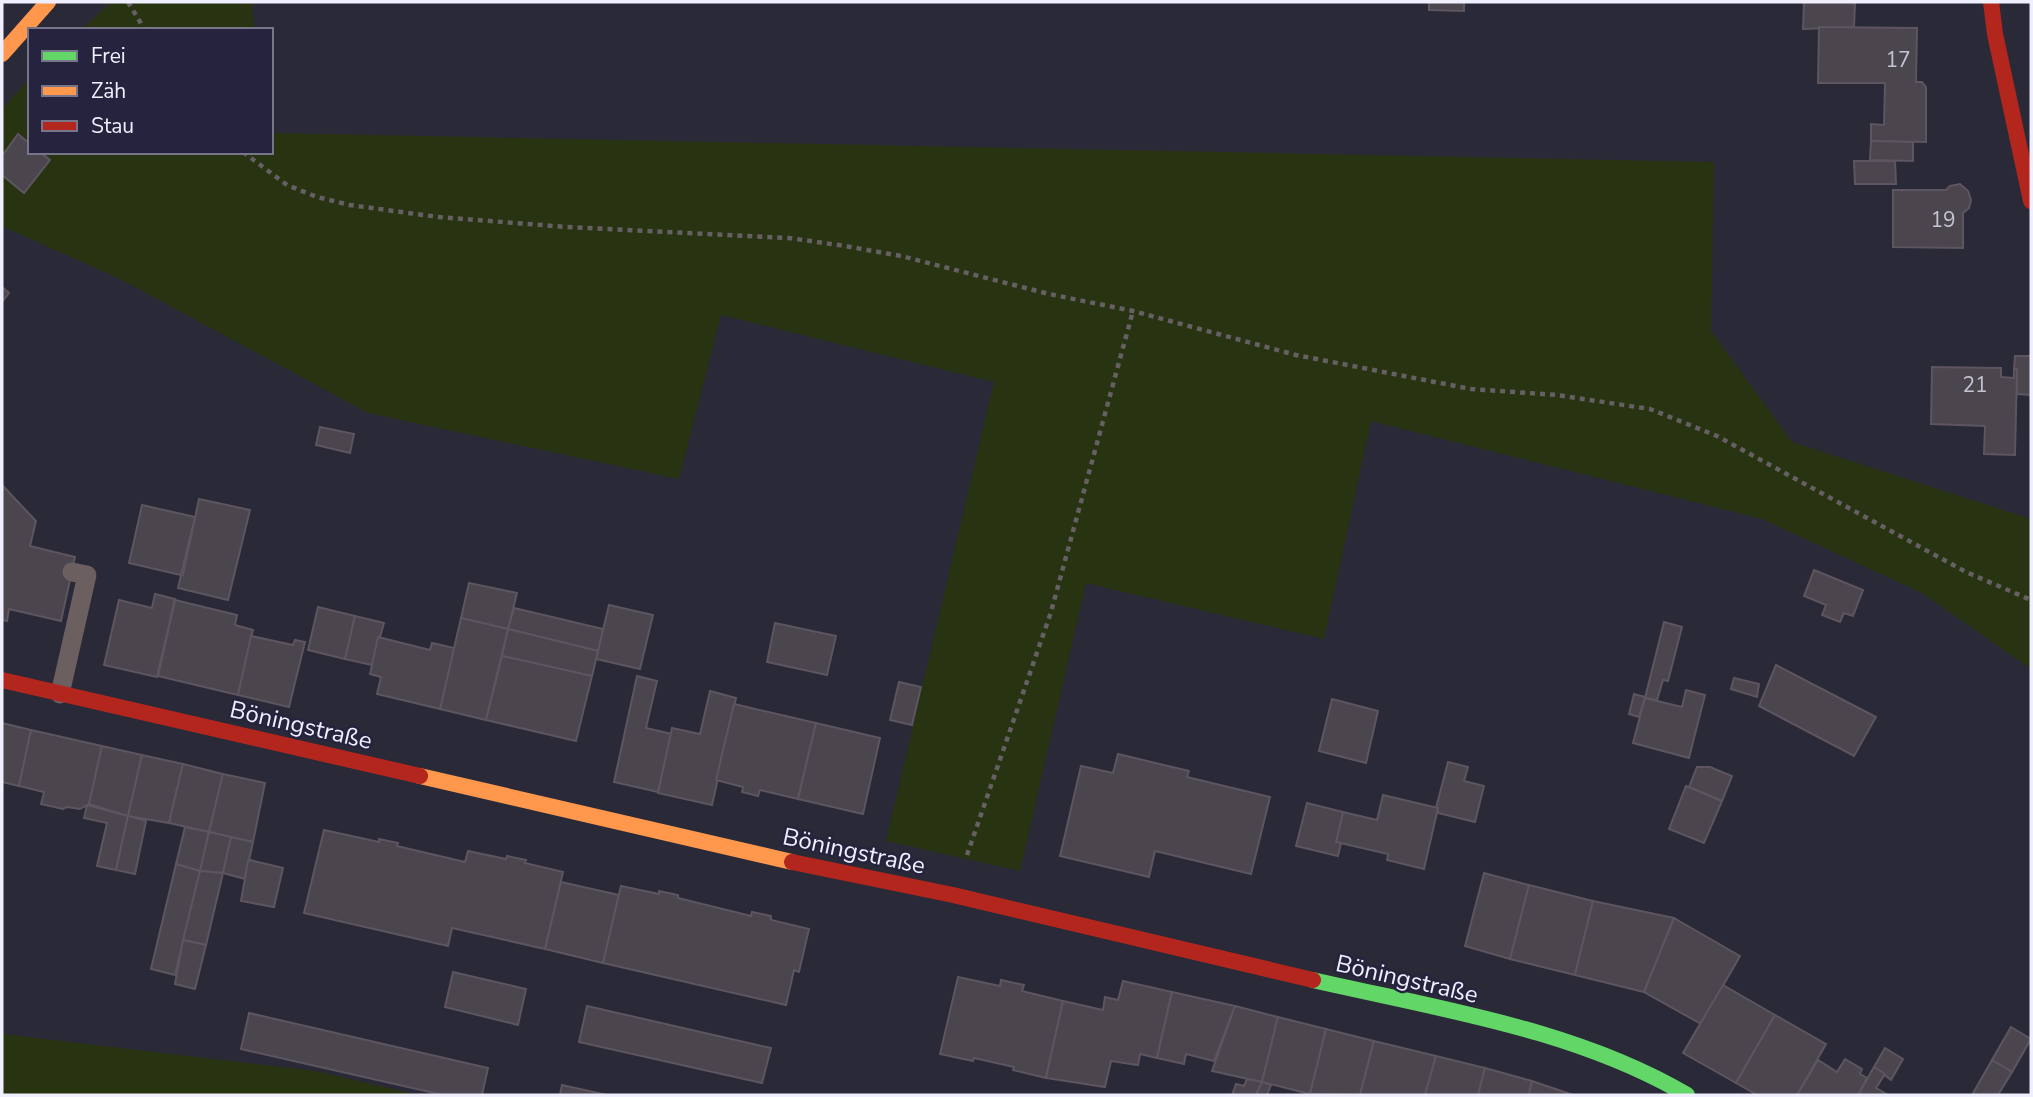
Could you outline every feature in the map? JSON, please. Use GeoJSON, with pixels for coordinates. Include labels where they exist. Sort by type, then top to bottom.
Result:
{"type":"FeatureCollection","features":[{"type":"Feature","properties":{"kind":"street"},"geometry":{"type":"LineString","coordinates":[[2,54],[48,2]]}},
{"type":"Feature","properties":{"kind":"street"},"geometry":{"type":"LineString","coordinates":[[1991,2],[1995,34],[2031,201]]}},
{"type":"Feature","properties":{"kind":"street","name":"Böningstraße"},"geometry":{"type":"LineString","coordinates":[[2,680],[840,873],[953,895],[1526,1030],[1604,1054],[1658,1078],[1687,1095]]}},
{"type":"Feature","properties":{"kind":"lane"},"geometry":{"type":"LineString","coordinates":[[60,694],[87,575],[72,572]]}},
{"type":"Feature","properties":{"kind":"path"},"geometry":{"type":"LineString","coordinates":[[128,2],[144,28]]}},
{"type":"Feature","properties":{"kind":"path"},"geometry":{"type":"LineString","coordinates":[[246,154],[287,185],[317,197],[350,205],[451,218],[567,227],[789,238],[845,246],[901,256],[1049,294],[1133,311],[1296,355],[1471,389],[1557,395],[1650,409],[1717,436],[1966,572],[2031,600]]}},
{"type":"Feature","properties":{"kind":"path"},"geometry":{"type":"LineString","coordinates":[[953,895],[1051,612],[1133,311]]}},
{"type":"Feature","properties":{"kind":"green space"},"geometry":{"type":"Polygon","coordinates":[[[112,2],[251,2],[255,28],[82,28],[112,2]]]}},
{"type":"Feature","properties":{"kind":"green space"},"geometry":{"type":"Polygon","coordinates":[[[28,80],[28,154],[273,154],[273,133],[1714,162],[1711,331],[1792,442],[2031,519],[2031,669],[1922,593],[1762,519],[1371,421],[1324,639],[1086,583],[1020,871],[886,841],[994,382],[721,315],[679,479],[368,413],[124,281],[2,226],[2,109],[28,80]]]}},
{"type":"Feature","properties":{"kind":"green space"},"geometry":{"type":"Polygon","coordinates":[[[2,1034],[315,1071],[420,1095],[2,1095],[2,1034]]]}},
{"type":"Feature","properties":{"kind":"building"},"geometry":{"type":"Polygon","coordinates":[[[1429,2],[1464,2],[1464,11],[1429,10],[1429,2]]]}},
{"type":"Feature","properties":{"kind":"building"},"geometry":{"type":"Polygon","coordinates":[[[1804,2],[1855,2],[1854,27],[1803,29],[1804,2]]]}},
{"type":"Feature","properties":{"kind":"building"},"geometry":{"type":"Polygon","coordinates":[[[1819,27],[1917,28],[1916,82],[1922,82],[1926,87],[1926,142],[1871,141],[1871,124],[1884,125],[1885,83],[1818,83],[1819,27]]]}},
{"type":"Feature","properties":{"kind":"building"},"geometry":{"type":"Polygon","coordinates":[[[18,134],[28,142],[28,154],[42,154],[50,160],[24,193],[2,175],[2,156],[18,134]]]}},
{"type":"Feature","properties":{"kind":"building"},"geometry":{"type":"Polygon","coordinates":[[[1871,141],[1913,142],[1913,161],[1870,160],[1871,141]]]}},
{"type":"Feature","properties":{"kind":"building"},"geometry":{"type":"Polygon","coordinates":[[[1854,161],[1895,161],[1896,184],[1855,184],[1854,161]]]}},
{"type":"Feature","properties":{"kind":"building"},"geometry":{"type":"Polygon","coordinates":[[[1960,184],[1968,191],[1971,200],[1969,208],[1963,213],[1963,248],[1893,247],[1893,190],[1946,190],[1950,186],[1960,184]]]}},
{"type":"Feature","properties":{"kind":"building"},"geometry":{"type":"Polygon","coordinates":[[[2,287],[9,293],[2,302],[2,287]]]}},
{"type":"Feature","properties":{"kind":"building"},"geometry":{"type":"Polygon","coordinates":[[[2015,356],[2031,356],[2031,395],[2017,394],[2015,356]]]}},
{"type":"Feature","properties":{"kind":"building"},"geometry":{"type":"Polygon","coordinates":[[[1932,367],[2001,368],[2001,377],[2014,378],[2014,369],[2017,369],[2015,455],[1984,454],[1985,426],[1931,424],[1932,367]]]}},
{"type":"Feature","properties":{"kind":"building"},"geometry":{"type":"Polygon","coordinates":[[[320,427],[354,434],[350,453],[316,445],[320,427]]]}},
{"type":"Feature","properties":{"kind":"building"},"geometry":{"type":"Polygon","coordinates":[[[2,485],[36,521],[30,546],[75,557],[61,621],[9,609],[7,621],[2,620],[2,485]]]}},
{"type":"Feature","properties":{"kind":"building"},"geometry":{"type":"Polygon","coordinates":[[[199,499],[250,510],[228,600],[178,588],[199,499]]]}},
{"type":"Feature","properties":{"kind":"building"},"geometry":{"type":"Polygon","coordinates":[[[142,505],[195,517],[181,575],[129,563],[142,505]]]}},
{"type":"Feature","properties":{"kind":"building"},"geometry":{"type":"Polygon","coordinates":[[[1814,570],[1863,590],[1853,616],[1844,613],[1840,622],[1822,615],[1826,605],[1804,596],[1814,570]]]}},
{"type":"Feature","properties":{"kind":"building"},"geometry":{"type":"Polygon","coordinates":[[[469,583],[517,593],[508,629],[461,618],[469,583]]]}},
{"type":"Feature","properties":{"kind":"building"},"geometry":{"type":"Polygon","coordinates":[[[155,594],[175,599],[157,677],[104,665],[119,600],[152,608],[155,594]]]}},
{"type":"Feature","properties":{"kind":"building"},"geometry":{"type":"Polygon","coordinates":[[[175,600],[237,615],[235,625],[253,630],[238,695],[158,676],[175,600]]]}},
{"type":"Feature","properties":{"kind":"building"},"geometry":{"type":"Polygon","coordinates":[[[609,605],[653,615],[640,669],[596,659],[609,605]]]}},
{"type":"Feature","properties":{"kind":"building"},"geometry":{"type":"Polygon","coordinates":[[[318,607],[355,616],[345,659],[308,650],[318,607]]]}},
{"type":"Feature","properties":{"kind":"building"},"geometry":{"type":"Polygon","coordinates":[[[514,608],[603,629],[598,651],[508,629],[514,608]]]}},
{"type":"Feature","properties":{"kind":"building"},"geometry":{"type":"Polygon","coordinates":[[[355,616],[384,623],[372,665],[345,659],[355,616]]]}},
{"type":"Feature","properties":{"kind":"building"},"geometry":{"type":"Polygon","coordinates":[[[461,618],[508,629],[486,720],[440,709],[461,618]]]}},
{"type":"Feature","properties":{"kind":"building"},"geometry":{"type":"Polygon","coordinates":[[[1664,622],[1682,627],[1668,681],[1663,680],[1657,700],[1645,698],[1664,622]]]}},
{"type":"Feature","properties":{"kind":"building"},"geometry":{"type":"Polygon","coordinates":[[[775,623],[836,636],[827,675],[767,662],[775,623]]]}},
{"type":"Feature","properties":{"kind":"building"},"geometry":{"type":"Polygon","coordinates":[[[508,629],[598,651],[592,676],[502,656],[508,629]]]}},
{"type":"Feature","properties":{"kind":"building"},"geometry":{"type":"Polygon","coordinates":[[[251,636],[293,645],[295,640],[305,642],[289,707],[238,695],[251,636]]]}},
{"type":"Feature","properties":{"kind":"building"},"geometry":{"type":"Polygon","coordinates":[[[378,637],[430,650],[432,643],[454,648],[440,709],[377,694],[381,677],[370,674],[378,637]]]}},
{"type":"Feature","properties":{"kind":"building"},"geometry":{"type":"Polygon","coordinates":[[[502,656],[592,676],[576,741],[486,720],[502,656]]]}},
{"type":"Feature","properties":{"kind":"building"},"geometry":{"type":"Polygon","coordinates":[[[1776,665],[1876,717],[1854,756],[1759,706],[1776,665]]]}},
{"type":"Feature","properties":{"kind":"building"},"geometry":{"type":"Polygon","coordinates":[[[637,676],[657,681],[646,728],[672,734],[658,792],[614,782],[637,676]]]}},
{"type":"Feature","properties":{"kind":"building"},"geometry":{"type":"Polygon","coordinates":[[[1734,678],[1759,684],[1757,697],[1731,689],[1734,678]]]}},
{"type":"Feature","properties":{"kind":"building"},"geometry":{"type":"Polygon","coordinates":[[[899,682],[921,687],[912,725],[890,720],[899,682]]]}},
{"type":"Feature","properties":{"kind":"building"},"geometry":{"type":"Polygon","coordinates":[[[1686,690],[1705,695],[1689,758],[1633,743],[1645,698],[1682,707],[1686,690]]]}},
{"type":"Feature","properties":{"kind":"building"},"geometry":{"type":"Polygon","coordinates":[[[710,691],[736,698],[712,805],[658,793],[672,728],[700,734],[710,691]]]}},
{"type":"Feature","properties":{"kind":"building"},"geometry":{"type":"Polygon","coordinates":[[[1634,694],[1645,697],[1639,717],[1629,714],[1634,694]]]}},
{"type":"Feature","properties":{"kind":"building"},"geometry":{"type":"Polygon","coordinates":[[[1332,699],[1378,711],[1366,763],[1319,751],[1332,699]]]}},
{"type":"Feature","properties":{"kind":"building"},"geometry":{"type":"Polygon","coordinates":[[[734,704],[816,723],[798,799],[760,790],[758,796],[742,792],[743,787],[716,780],[734,704]]]}},
{"type":"Feature","properties":{"kind":"building"},"geometry":{"type":"Polygon","coordinates":[[[2,723],[31,730],[19,786],[2,782],[2,723]]]}},
{"type":"Feature","properties":{"kind":"building"},"geometry":{"type":"Polygon","coordinates":[[[816,723],[880,738],[863,814],[798,799],[816,723]]]}},
{"type":"Feature","properties":{"kind":"building"},"geometry":{"type":"Polygon","coordinates":[[[31,730],[102,746],[89,804],[80,809],[63,809],[41,804],[44,792],[19,786],[31,730]]]}},
{"type":"Feature","properties":{"kind":"building"},"geometry":{"type":"Polygon","coordinates":[[[102,746],[142,755],[128,816],[89,804],[102,746]]]}},
{"type":"Feature","properties":{"kind":"building"},"geometry":{"type":"Polygon","coordinates":[[[1118,754],[1189,771],[1187,777],[1270,797],[1251,874],[1155,851],[1149,877],[1060,856],[1081,766],[1113,773],[1118,754]]]}},
{"type":"Feature","properties":{"kind":"building"},"geometry":{"type":"Polygon","coordinates":[[[142,755],[183,764],[169,823],[128,816],[142,755]]]}},
{"type":"Feature","properties":{"kind":"building"},"geometry":{"type":"Polygon","coordinates":[[[1448,762],[1468,767],[1464,781],[1484,786],[1475,822],[1438,813],[1436,808],[1448,762]]]}},
{"type":"Feature","properties":{"kind":"building"},"geometry":{"type":"Polygon","coordinates":[[[183,764],[223,774],[209,832],[169,823],[183,764]]]}},
{"type":"Feature","properties":{"kind":"building"},"geometry":{"type":"Polygon","coordinates":[[[1697,767],[1710,767],[1732,776],[1722,801],[1689,787],[1697,767]]]}},
{"type":"Feature","properties":{"kind":"building"},"geometry":{"type":"Polygon","coordinates":[[[223,774],[265,783],[253,842],[209,832],[223,774]]]}},
{"type":"Feature","properties":{"kind":"building"},"geometry":{"type":"Polygon","coordinates":[[[1686,786],[1722,801],[1704,843],[1669,829],[1686,786]]]}},
{"type":"Feature","properties":{"kind":"building"},"geometry":{"type":"Polygon","coordinates":[[[1383,795],[1438,808],[1424,869],[1387,860],[1388,854],[1336,842],[1343,812],[1377,820],[1383,795]]]}},
{"type":"Feature","properties":{"kind":"building"},"geometry":{"type":"Polygon","coordinates":[[[1307,803],[1343,812],[1336,842],[1341,843],[1338,856],[1296,846],[1307,803]]]}},
{"type":"Feature","properties":{"kind":"building"},"geometry":{"type":"Polygon","coordinates":[[[87,805],[128,816],[116,870],[97,866],[107,823],[84,818],[87,805]]]}},
{"type":"Feature","properties":{"kind":"building"},"geometry":{"type":"Polygon","coordinates":[[[128,816],[146,821],[135,874],[116,870],[128,816]]]}},
{"type":"Feature","properties":{"kind":"building"},"geometry":{"type":"Polygon","coordinates":[[[185,827],[209,832],[200,871],[176,864],[185,827]]]}},
{"type":"Feature","properties":{"kind":"building"},"geometry":{"type":"Polygon","coordinates":[[[324,830],[379,842],[379,839],[398,843],[397,846],[465,862],[468,851],[526,860],[525,863],[563,872],[545,949],[452,928],[448,946],[304,913],[324,830]]]}},
{"type":"Feature","properties":{"kind":"building"},"geometry":{"type":"Polygon","coordinates":[[[209,832],[231,837],[223,873],[200,871],[209,832]]]}},
{"type":"Feature","properties":{"kind":"building"},"geometry":{"type":"Polygon","coordinates":[[[231,837],[253,842],[245,879],[223,873],[231,837]]]}},
{"type":"Feature","properties":{"kind":"building"},"geometry":{"type":"Polygon","coordinates":[[[250,860],[283,868],[274,907],[241,901],[250,860]]]}},
{"type":"Feature","properties":{"kind":"building"},"geometry":{"type":"Polygon","coordinates":[[[176,864],[200,871],[175,975],[151,969],[176,864]]]}},
{"type":"Feature","properties":{"kind":"building"},"geometry":{"type":"Polygon","coordinates":[[[200,871],[223,873],[206,945],[183,940],[200,871]]]}},
{"type":"Feature","properties":{"kind":"building"},"geometry":{"type":"Polygon","coordinates":[[[1484,873],[1529,885],[1510,959],[1465,946],[1484,873]]]}},
{"type":"Feature","properties":{"kind":"building"},"geometry":{"type":"Polygon","coordinates":[[[561,882],[619,895],[603,963],[545,949],[561,882]]]}},
{"type":"Feature","properties":{"kind":"building"},"geometry":{"type":"Polygon","coordinates":[[[1529,885],[1593,901],[1575,975],[1510,959],[1529,885]]]}},
{"type":"Feature","properties":{"kind":"building"},"geometry":{"type":"Polygon","coordinates":[[[621,886],[678,895],[678,898],[751,916],[752,912],[771,916],[771,920],[809,929],[799,972],[794,970],[786,1005],[603,963],[621,886]]]}},
{"type":"Feature","properties":{"kind":"building"},"geometry":{"type":"Polygon","coordinates":[[[1593,901],[1674,918],[1644,992],[1575,975],[1593,901]]]}},
{"type":"Feature","properties":{"kind":"building"},"geometry":{"type":"Polygon","coordinates":[[[1674,918],[1740,956],[1701,1024],[1644,992],[1674,918]]]}},
{"type":"Feature","properties":{"kind":"building"},"geometry":{"type":"Polygon","coordinates":[[[183,940],[206,945],[195,989],[175,984],[183,940]]]}},
{"type":"Feature","properties":{"kind":"building"},"geometry":{"type":"Polygon","coordinates":[[[453,972],[526,989],[518,1025],[445,1007],[453,972]]]}},
{"type":"Feature","properties":{"kind":"building"},"geometry":{"type":"Polygon","coordinates":[[[958,977],[1000,986],[1001,980],[1024,985],[1022,991],[1063,1001],[1046,1078],[1013,1070],[1014,1067],[940,1054],[958,977]]]}},
{"type":"Feature","properties":{"kind":"building"},"geometry":{"type":"Polygon","coordinates":[[[1123,981],[1172,992],[1157,1058],[1140,1054],[1138,1065],[1111,1061],[1105,1087],[1046,1078],[1063,1001],[1103,1010],[1105,997],[1118,1000],[1123,981]]]}},
{"type":"Feature","properties":{"kind":"building"},"geometry":{"type":"Polygon","coordinates":[[[1723,985],[1775,1015],[1736,1083],[1683,1053],[1723,985]]]}},
{"type":"Feature","properties":{"kind":"building"},"geometry":{"type":"Polygon","coordinates":[[[1172,992],[1235,1006],[1214,1061],[1186,1054],[1184,1064],[1157,1058],[1172,992]]]}},
{"type":"Feature","properties":{"kind":"building"},"geometry":{"type":"Polygon","coordinates":[[[587,1006],[771,1048],[762,1083],[579,1042],[587,1006]]]}},
{"type":"Feature","properties":{"kind":"building"},"geometry":{"type":"Polygon","coordinates":[[[1235,1006],[1278,1017],[1262,1082],[1212,1071],[1235,1006]]]}},
{"type":"Feature","properties":{"kind":"building"},"geometry":{"type":"Polygon","coordinates":[[[249,1013],[488,1068],[482,1095],[443,1095],[241,1049],[249,1013]]]}},
{"type":"Feature","properties":{"kind":"building"},"geometry":{"type":"Polygon","coordinates":[[[1775,1015],[1826,1044],[1797,1095],[1757,1095],[1736,1083],[1775,1015]]]}},
{"type":"Feature","properties":{"kind":"building"},"geometry":{"type":"Polygon","coordinates":[[[1278,1017],[1326,1029],[1310,1094],[1262,1082],[1278,1017]]]}},
{"type":"Feature","properties":{"kind":"building"},"geometry":{"type":"Polygon","coordinates":[[[2011,1027],[2031,1039],[2012,1072],[1992,1060],[2011,1027]]]}},
{"type":"Feature","properties":{"kind":"building"},"geometry":{"type":"Polygon","coordinates":[[[1326,1029],[1374,1041],[1360,1095],[1310,1094],[1326,1029]]]}},
{"type":"Feature","properties":{"kind":"building"},"geometry":{"type":"Polygon","coordinates":[[[1374,1041],[1436,1056],[1425,1095],[1360,1095],[1374,1041]]]}},
{"type":"Feature","properties":{"kind":"building"},"geometry":{"type":"Polygon","coordinates":[[[1885,1048],[1903,1059],[1891,1080],[1874,1067],[1885,1048]]]}},
{"type":"Feature","properties":{"kind":"building"},"geometry":{"type":"Polygon","coordinates":[[[1436,1056],[1485,1068],[1478,1095],[1425,1095],[1436,1056]]]}},
{"type":"Feature","properties":{"kind":"building"},"geometry":{"type":"Polygon","coordinates":[[[1845,1059],[1862,1069],[1860,1074],[1867,1078],[1858,1095],[1797,1095],[1818,1060],[1837,1072],[1845,1059]]]}},
{"type":"Feature","properties":{"kind":"building"},"geometry":{"type":"Polygon","coordinates":[[[1992,1060],[2012,1072],[1998,1095],[1972,1095],[1992,1060]]]}},
{"type":"Feature","properties":{"kind":"building"},"geometry":{"type":"Polygon","coordinates":[[[1874,1067],[1885,1074],[1876,1088],[1888,1095],[1858,1095],[1874,1067]]]}},
{"type":"Feature","properties":{"kind":"building"},"geometry":{"type":"Polygon","coordinates":[[[1485,1068],[1532,1081],[1529,1095],[1478,1095],[1485,1068]]]}},
{"type":"Feature","properties":{"kind":"building"},"geometry":{"type":"Polygon","coordinates":[[[1247,1079],[1262,1082],[1256,1095],[1232,1095],[1236,1084],[1244,1086],[1247,1079]]]}},
{"type":"Feature","properties":{"kind":"building"},"geometry":{"type":"Polygon","coordinates":[[[1532,1081],[1573,1095],[1529,1095],[1532,1081]]]}},
{"type":"Feature","properties":{"kind":"building"},"geometry":{"type":"Polygon","coordinates":[[[1262,1082],[1271,1085],[1267,1095],[1256,1095],[1262,1082]]]}},
{"type":"Feature","properties":{"kind":"building"},"geometry":{"type":"Polygon","coordinates":[[[562,1085],[607,1095],[560,1095],[562,1085]]]}},
{"type":"Feature","properties":{"kind":"traffic: fast"},"geometry":{"type":"LineString","coordinates":[[1313,980],[1457,1012],[1552,1037],[1644,1072],[1687,1095]]}},
{"type":"Feature","properties":{"kind":"traffic: slow"},"geometry":{"type":"LineString","coordinates":[[2,54],[48,2]]}},
{"type":"Feature","properties":{"kind":"traffic: slow"},"geometry":{"type":"LineString","coordinates":[[420,776],[792,862]]}},
{"type":"Feature","properties":{"kind":"traffic: jam"},"geometry":{"type":"LineString","coordinates":[[1991,2],[1995,34],[2031,201]]}},
{"type":"Feature","properties":{"kind":"traffic: jam"},"geometry":{"type":"LineString","coordinates":[[2,680],[420,776]]}},
{"type":"Feature","properties":{"kind":"traffic: jam"},"geometry":{"type":"LineString","coordinates":[[792,862],[953,895],[1313,980]]}}]}
